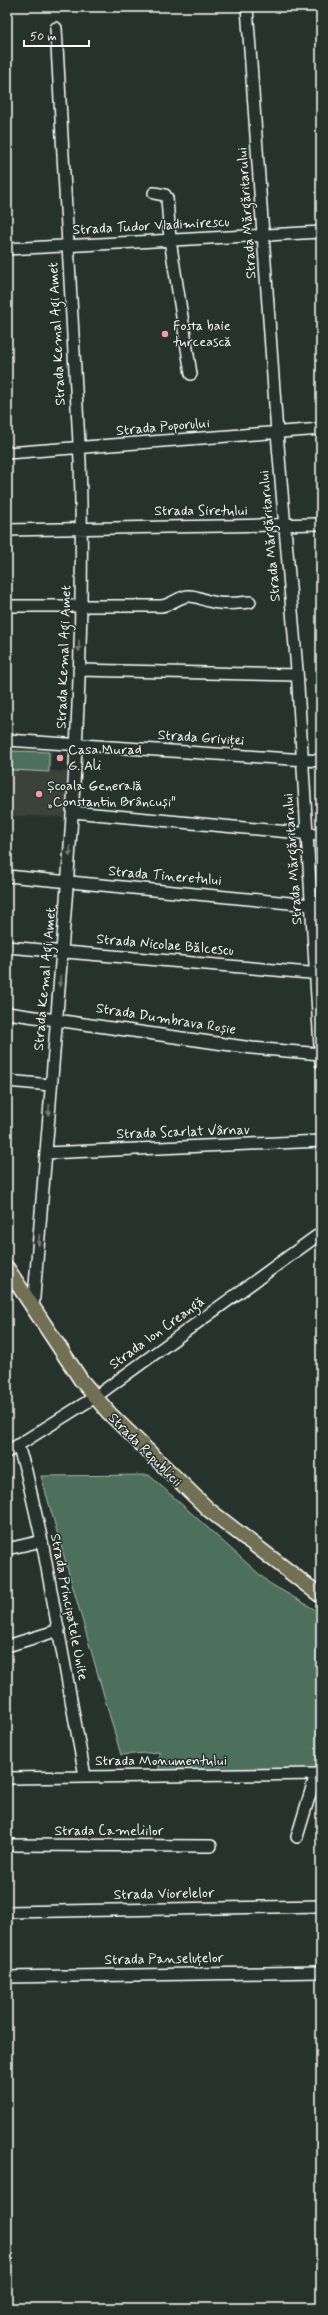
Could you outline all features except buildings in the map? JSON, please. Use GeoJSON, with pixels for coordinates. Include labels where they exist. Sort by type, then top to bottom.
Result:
{"type":"FeatureCollection","features":[{"type":"Feature","properties":{"kind":"main road","name":"Strada Republicii"},"geometry":{"type":"LineString","coordinates":[[7,1268],[94,1397],[143,1448],[209,1510],[321,1596]]}},
{"type":"Feature","properties":{"kind":"street","name":"Strada Mărgăritarului"},"geometry":{"type":"LineString","coordinates":[[247,7],[284,526],[297,675],[307,834],[316,906],[321,1057]]}},
{"type":"Feature","properties":{"kind":"street","name":"Strada Kemal Agi Amet"},"geometry":{"type":"LineString","coordinates":[[34,1309],[73,812],[81,607],[82,527],[79,448],[56,28]]}},
{"type":"Feature","properties":{"kind":"street"},"geometry":{"type":"LineString","coordinates":[[154,193],[165,194],[167,198],[170,240],[191,374]]}},
{"type":"Feature","properties":{"kind":"street","name":"Strada Tudor Vladimirescu"},"geometry":{"type":"LineString","coordinates":[[7,249],[321,232]]}},
{"type":"Feature","properties":{"kind":"street","name":"Strada Poporului"},"geometry":{"type":"LineString","coordinates":[[7,453],[321,429]]}},
{"type":"Feature","properties":{"kind":"street","name":"Strada Siretului"},"geometry":{"type":"LineString","coordinates":[[7,530],[82,527],[284,526],[321,524]]}},
{"type":"Feature","properties":{"kind":"street"},"geometry":{"type":"LineString","coordinates":[[7,606],[167,606],[188,596],[201,597],[216,603],[250,602]]}},
{"type":"Feature","properties":{"kind":"street"},"geometry":{"type":"LineString","coordinates":[[79,670],[297,675]]}},
{"type":"Feature","properties":{"kind":"street","name":"Strada Griviței"},"geometry":{"type":"LineString","coordinates":[[7,740],[321,761]]}},
{"type":"Feature","properties":{"kind":"street"},"geometry":{"type":"LineString","coordinates":[[73,812],[321,835]]}},
{"type":"Feature","properties":{"kind":"street","name":"Strada Tineretului"},"geometry":{"type":"LineString","coordinates":[[7,876],[316,906]]}},
{"type":"Feature","properties":{"kind":"street","name":"Strada Nicolae Bălcescu"},"geometry":{"type":"LineString","coordinates":[[7,947],[318,974]]}},
{"type":"Feature","properties":{"kind":"street","name":"Strada Dumbrava Roșie"},"geometry":{"type":"LineString","coordinates":[[7,1013],[57,1018],[321,1057]]}},
{"type":"Feature","properties":{"kind":"street"},"geometry":{"type":"LineString","coordinates":[[7,1082],[51,1085]]}},
{"type":"Feature","properties":{"kind":"street","name":"Strada Scarlat Vârnav"},"geometry":{"type":"LineString","coordinates":[[46,1153],[321,1141]]}},
{"type":"Feature","properties":{"kind":"street","name":"Strada Ion Creangă"},"geometry":{"type":"LineString","coordinates":[[7,1452],[94,1397],[321,1233]]}},
{"type":"Feature","properties":{"kind":"street","name":"Strada Principatele Unite"},"geometry":{"type":"LineString","coordinates":[[18,1446],[26,1471],[42,1541],[85,1776]]}},
{"type":"Feature","properties":{"kind":"street"},"geometry":{"type":"LineString","coordinates":[[7,1549],[42,1541]]}},
{"type":"Feature","properties":{"kind":"street"},"geometry":{"type":"LineString","coordinates":[[7,1646],[59,1630]]}},
{"type":"Feature","properties":{"kind":"street","name":"Strada Monumentului"},"geometry":{"type":"LineString","coordinates":[[7,1778],[318,1774],[297,1837]]}},
{"type":"Feature","properties":{"kind":"street","name":"Strada Cameliilor"},"geometry":{"type":"LineString","coordinates":[[7,1845],[211,1846]]}},
{"type":"Feature","properties":{"kind":"street","name":"Strada Viorelelor"},"geometry":{"type":"LineString","coordinates":[[7,1912],[321,1906]]}},
{"type":"Feature","properties":{"kind":"street","name":"Strada Panseluțelor"},"geometry":{"type":"LineString","coordinates":[[7,1977],[321,1972]]}},
{"type":"Feature","properties":{"kind":"shaded area","name":"Școala Generală „Constantin Brâncuși\""},"geometry":{"type":"Polygon","coordinates":[[[7,748],[52,750],[50,771],[72,772],[69,817],[7,816],[7,748]]]}},
{"type":"Feature","properties":{"kind":"green space"},"geometry":{"type":"Polygon","coordinates":[[[11,751],[49,752],[49,772],[11,770],[11,751]]]}},
{"type":"Feature","properties":{"kind":"green space"},"geometry":{"type":"Polygon","coordinates":[[[149,1475],[269,1583],[321,1613],[321,1772],[159,1771],[159,1752],[121,1755],[41,1476],[149,1475]]]}},
{"type":"Feature","properties":{"kind":"place","name":"Fosta baie turcească"},"geometry":{"type":"Point","coordinates":[165,334]}},
{"type":"Feature","properties":{"kind":"place","name":"Casa Murad G. Ali"},"geometry":{"type":"Point","coordinates":[60,758]}},
{"type":"Feature","properties":{"kind":"place","name":"Școala Generală „Constantin Brâncuși\""},"geometry":{"type":"Point","coordinates":[39,794]}}]}
